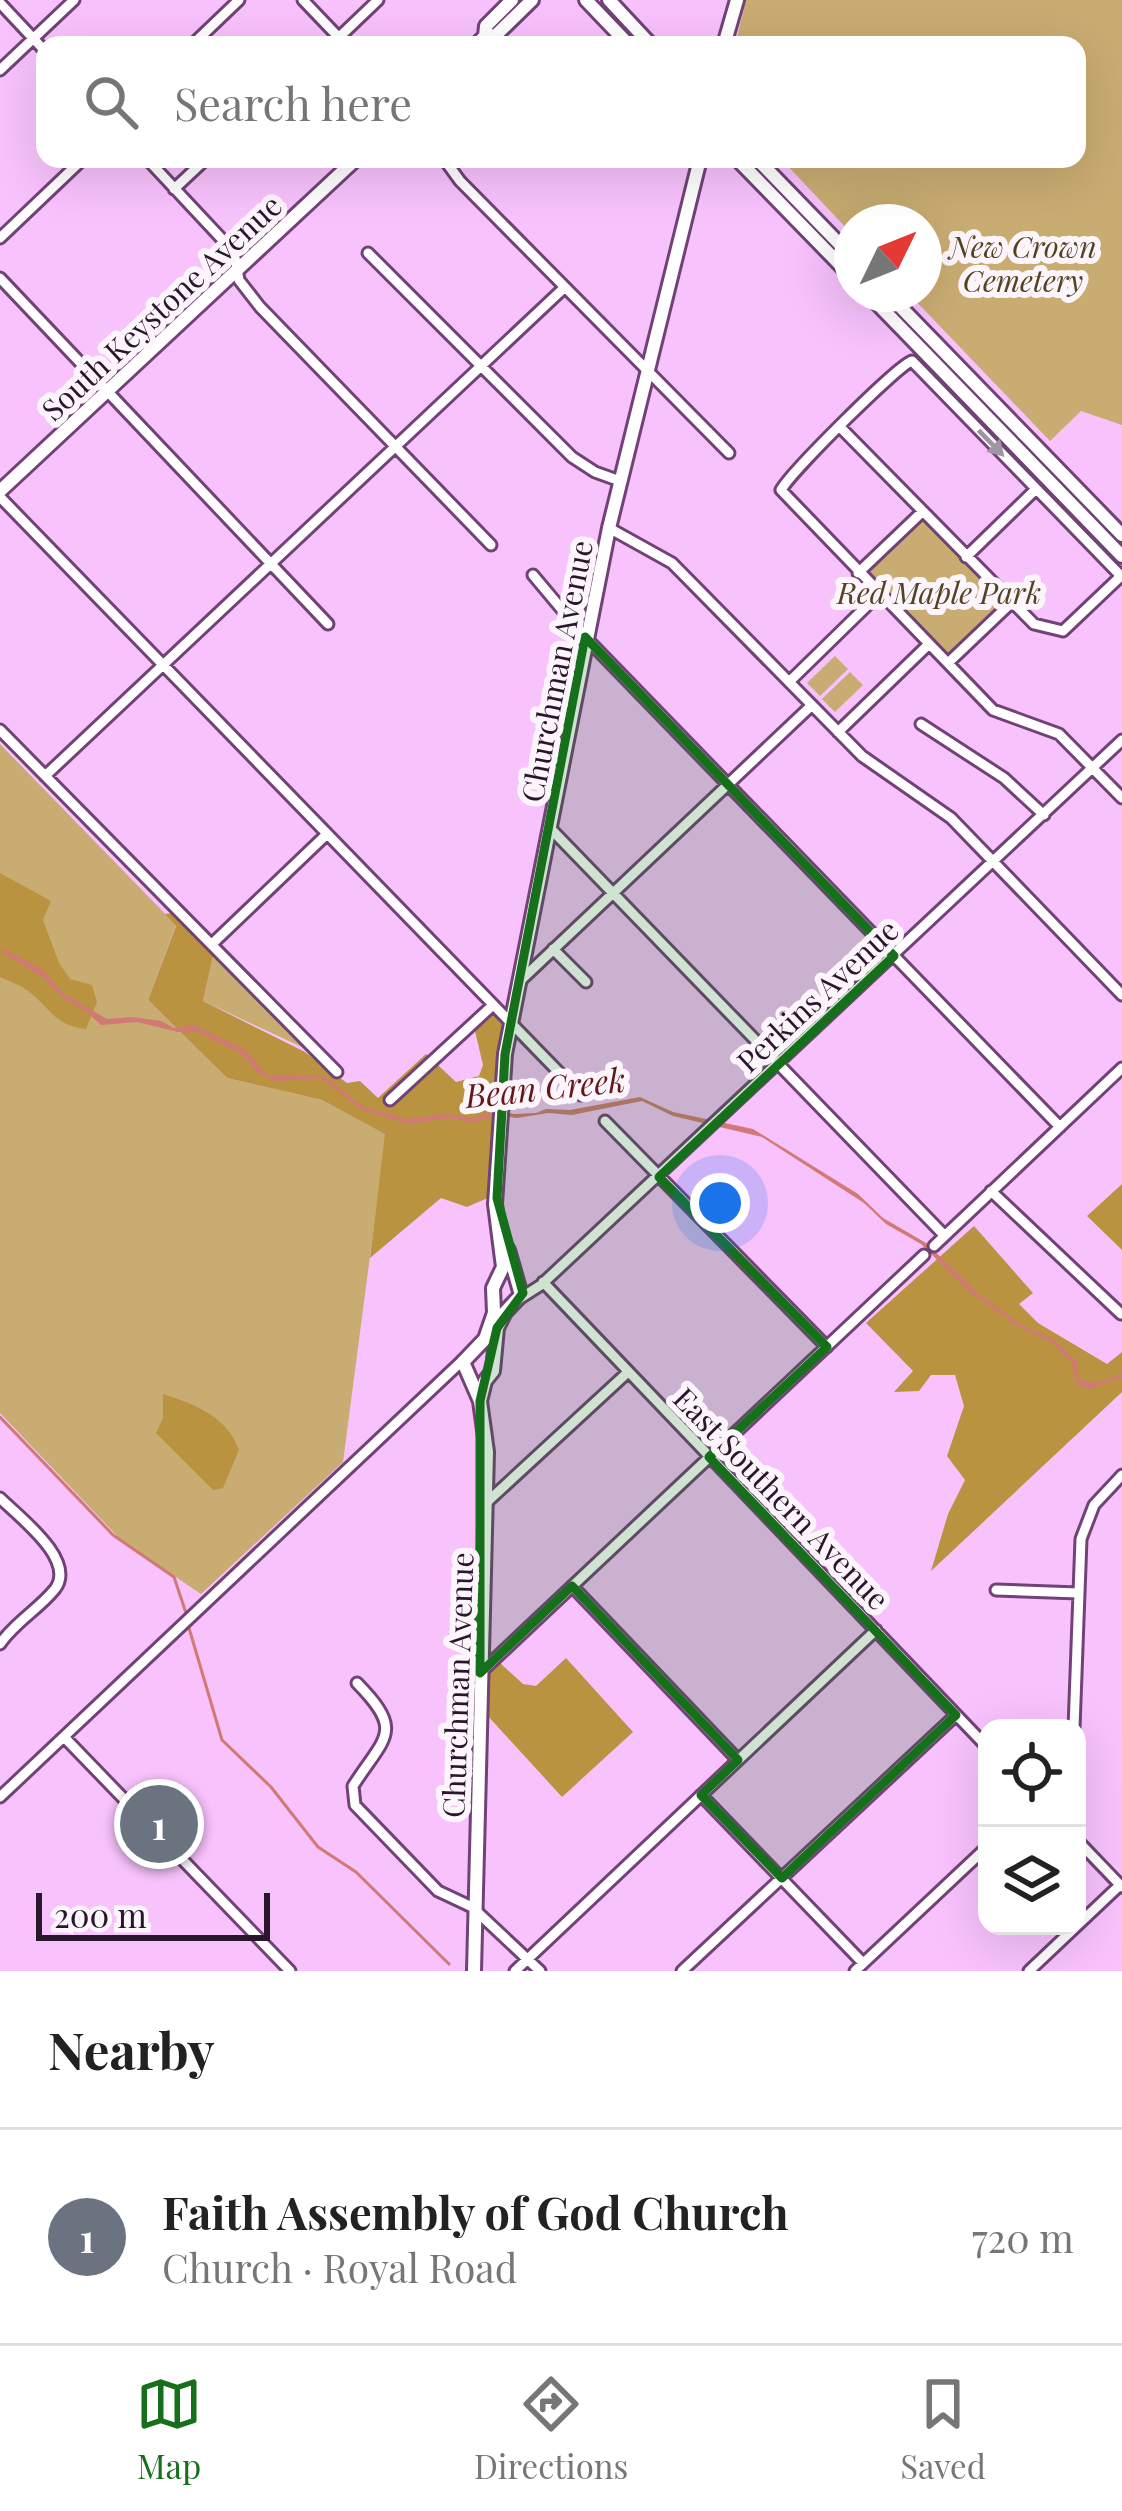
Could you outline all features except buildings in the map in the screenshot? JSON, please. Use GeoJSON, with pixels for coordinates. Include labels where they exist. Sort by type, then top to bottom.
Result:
{"type":"FeatureCollection","features":[{"type":"Feature","properties":{"kind":"main road"},"geometry":{"type":"LineString","coordinates":[[482,36],[512,0]]}},
{"type":"Feature","properties":{"kind":"main road"},"geometry":{"type":"LineString","coordinates":[[493,36],[532,0]]}},
{"type":"Feature","properties":{"kind":"main road"},"geometry":{"type":"LineString","coordinates":[[586,0],[620,36]]}},
{"type":"Feature","properties":{"kind":"main road"},"geometry":{"type":"LineString","coordinates":[[608,0],[642,36]]}},
{"type":"Feature","properties":{"kind":"main road"},"geometry":{"type":"LineString","coordinates":[[727,36],[737,0]]}},
{"type":"Feature","properties":{"kind":"main road","name":"South Keystone Avenue"},"geometry":{"type":"LineString","coordinates":[[0,494],[346,168]]}},
{"type":"Feature","properties":{"kind":"main road","name":"Churchman Avenue"},"geometry":{"type":"LineString","coordinates":[[474,1971],[487,1431],[464,1360],[485,1340],[519,1281],[497,1198],[500,1106],[511,1024],[609,528],[698,168]]}},
{"type":"Feature","properties":{"kind":"main road"},"geometry":{"type":"LineString","coordinates":[[746,168],[834,259]]}},
{"type":"Feature","properties":{"kind":"main road"},"geometry":{"type":"LineString","coordinates":[[767,168],[834,237]]}},
{"type":"Feature","properties":{"kind":"main road"},"geometry":{"type":"LineString","coordinates":[[886,312],[1122,556]]}},
{"type":"Feature","properties":{"kind":"main road"},"geometry":{"type":"LineString","coordinates":[[904,312],[1047,478],[1122,535]]}},
{"type":"Feature","properties":{"kind":"main road","name":"Churchman Avenue"},"geometry":{"type":"LineString","coordinates":[[497,1198],[503,1267],[493,1288],[508,1302]]}},
{"type":"Feature","properties":{"kind":"main road"},"geometry":{"type":"LineString","coordinates":[[498,1280],[508,1276],[519,1281]]}},
{"type":"Feature","properties":{"kind":"main road","name":"Churchman Avenue"},"geometry":{"type":"LineString","coordinates":[[480,1401],[494,1368],[492,1351],[508,1302]]}},
{"type":"Feature","properties":{"kind":"main road"},"geometry":{"type":"LineString","coordinates":[[467,1377],[488,1377]]}},
{"type":"Feature","properties":{"kind":"street"},"geometry":{"type":"LineString","coordinates":[[0,70],[74,0]]}},
{"type":"Feature","properties":{"kind":"street"},"geometry":{"type":"LineString","coordinates":[[201,36],[239,0]]}},
{"type":"Feature","properties":{"kind":"street"},"geometry":{"type":"LineString","coordinates":[[303,0],[333,36]]}},
{"type":"Feature","properties":{"kind":"street"},"geometry":{"type":"LineString","coordinates":[[344,36],[378,0]]}},
{"type":"Feature","properties":{"kind":"street"},"geometry":{"type":"LineString","coordinates":[[0,3],[36,41]]}},
{"type":"Feature","properties":{"kind":"street"},"geometry":{"type":"LineString","coordinates":[[0,238],[74,168]]}},
{"type":"Feature","properties":{"kind":"street"},"geometry":{"type":"LineString","coordinates":[[155,168],[234,252],[239,280],[260,307],[491,545]]}},
{"type":"Feature","properties":{"kind":"street"},"geometry":{"type":"LineString","coordinates":[[174,189],[196,168]]}},
{"type":"Feature","properties":{"kind":"street"},"geometry":{"type":"LineString","coordinates":[[450,168],[729,453]]}},
{"type":"Feature","properties":{"kind":"street"},"geometry":{"type":"LineString","coordinates":[[368,254],[572,457],[620,481]]}},
{"type":"Feature","properties":{"kind":"street"},"geometry":{"type":"LineString","coordinates":[[0,278],[328,624]]}},
{"type":"Feature","properties":{"kind":"street"},"geometry":{"type":"LineString","coordinates":[[45,776],[565,287]]}},
{"type":"Feature","properties":{"kind":"street"},"geometry":{"type":"LineString","coordinates":[[841,428],[1034,624],[1058,632],[1068,627],[1122,576],[1047,478],[909,360],[841,428],[781,490],[995,712],[1055,732],[1122,798]]}},
{"type":"Feature","properties":{"kind":"street"},"geometry":{"type":"LineString","coordinates":[[966,557],[1047,478]]}},
{"type":"Feature","properties":{"kind":"street"},"geometry":{"type":"LineString","coordinates":[[0,494],[581,1095]]}},
{"type":"Feature","properties":{"kind":"street"},"geometry":{"type":"LineString","coordinates":[[858,573],[922,512]]}},
{"type":"Feature","properties":{"kind":"street"},"geometry":{"type":"LineString","coordinates":[[609,528],[672,563],[869,761],[946,813],[1122,994]]}},
{"type":"Feature","properties":{"kind":"street"},"geometry":{"type":"LineString","coordinates":[[533,575],[586,637],[1060,1127]]}},
{"type":"Feature","properties":{"kind":"street"},"geometry":{"type":"LineString","coordinates":[[789,682],[879,594]]}},
{"type":"Feature","properties":{"kind":"street"},"geometry":{"type":"LineString","coordinates":[[947,664],[1011,603]]}},
{"type":"Feature","properties":{"kind":"street"},"geometry":{"type":"LineString","coordinates":[[838,732],[929,644]]}},
{"type":"Feature","properties":{"kind":"street"},"geometry":{"type":"LineString","coordinates":[[518,982],[812,706]]}},
{"type":"Feature","properties":{"kind":"street"},"geometry":{"type":"LineString","coordinates":[[921,724],[1004,778],[1044,814]]}},
{"type":"Feature","properties":{"kind":"street"},"geometry":{"type":"LineString","coordinates":[[0,730],[338,1072]]}},
{"type":"Feature","properties":{"kind":"street","name":"Perkins Avenue"},"geometry":{"type":"LineString","coordinates":[[508,1302],[543,1282],[659,1177],[1122,740]]}},
{"type":"Feature","properties":{"kind":"street"},"geometry":{"type":"LineString","coordinates":[[548,827],[944,1235]]}},
{"type":"Feature","properties":{"kind":"street"},"geometry":{"type":"LineString","coordinates":[[212,944],[327,834]]}},
{"type":"Feature","properties":{"kind":"street"},"geometry":{"type":"LineString","coordinates":[[554,949],[586,982]]}},
{"type":"Feature","properties":{"kind":"street"},"geometry":{"type":"LineString","coordinates":[[390,1100],[493,1005]]}},
{"type":"Feature","properties":{"kind":"street"},"geometry":{"type":"LineString","coordinates":[[934,1246],[1122,1068]]}},
{"type":"Feature","properties":{"kind":"street"},"geometry":{"type":"LineString","coordinates":[[605,1120],[827,1347]]}},
{"type":"Feature","properties":{"kind":"street"},"geometry":{"type":"LineString","coordinates":[[991,1191],[1121,1314]]}},
{"type":"Feature","properties":{"kind":"street"},"geometry":{"type":"LineString","coordinates":[[480,1673],[924,1255]]}},
{"type":"Feature","properties":{"kind":"street"},"geometry":{"type":"LineString","coordinates":[[519,1281],[543,1282]]}},
{"type":"Feature","properties":{"kind":"street","name":"East Southern Avenue"},"geometry":{"type":"LineString","coordinates":[[543,1282],[978,1738]]}},
{"type":"Feature","properties":{"kind":"street"},"geometry":{"type":"LineString","coordinates":[[0,1797],[464,1360]]}},
{"type":"Feature","properties":{"kind":"street"},"geometry":{"type":"LineString","coordinates":[[486,1503],[627,1373]]}},
{"type":"Feature","properties":{"kind":"street"},"geometry":{"type":"LineString","coordinates":[[1074,1719],[1080,1543],[1101,1496],[1122,1475]]}},
{"type":"Feature","properties":{"kind":"street"},"geometry":{"type":"LineString","coordinates":[[0,1498],[56,1556],[61,1572],[55,1588],[0,1643]]}},
{"type":"Feature","properties":{"kind":"street"},"geometry":{"type":"LineString","coordinates":[[572,1586],[739,1760]]}},
{"type":"Feature","properties":{"kind":"street"},"geometry":{"type":"LineString","coordinates":[[996,1591],[1078,1593]]}},
{"type":"Feature","properties":{"kind":"street"},"geometry":{"type":"LineString","coordinates":[[514,1971],[875,1630]]}},
{"type":"Feature","properties":{"kind":"street"},"geometry":{"type":"LineString","coordinates":[[356,1683],[379,1706],[387,1726],[352,1786],[353,1803],[438,1891],[475,1909],[541,1971]]}},
{"type":"Feature","properties":{"kind":"street"},"geometry":{"type":"LineString","coordinates":[[682,1971],[956,1715]]}},
{"type":"Feature","properties":{"kind":"street"},"geometry":{"type":"LineString","coordinates":[[64,1736],[290,1971]]}},
{"type":"Feature","properties":{"kind":"street"},"geometry":{"type":"LineString","coordinates":[[701,1795],[859,1967],[978,1855]]}},
{"type":"Feature","properties":{"kind":"street"},"geometry":{"type":"LineString","coordinates":[[1029,1971],[1121,1886],[1086,1849]]}},
{"type":"Feature","properties":{"kind":"highlighted area"},"geometry":{"type":"Polygon","coordinates":[[[585,637],[894,956],[659,1177],[827,1347],[709,1457],[956,1715],[782,1878],[701,1795],[738,1760],[572,1586],[480,1673],[480,1401],[497,1328],[523,1293],[497,1198],[505,1054],[585,637]]]}},
{"type":"Feature","properties":{"kind":"green space","name":"New Crown Cemetery"},"geometry":{"type":"Polygon","coordinates":[[[746,0],[1122,0],[1122,425],[1081,411],[1050,441],[926,312],[942,312],[942,204],[834,204],[834,215],[790,168],[1086,168],[1086,36],[737,36],[746,0]]]}},
{"type":"Feature","properties":{"kind":"green space","name":"Red Maple Park"},"geometry":{"type":"Polygon","coordinates":[[[922,519],[1004,601],[948,656],[867,572],[922,519]]]}},
{"type":"Feature","properties":{"kind":"green space"},"geometry":{"type":"Polygon","coordinates":[[[835,656],[848,669],[820,696],[807,683],[835,656]]]}},
{"type":"Feature","properties":{"kind":"green space"},"geometry":{"type":"Polygon","coordinates":[[[850,672],[863,685],[835,712],[822,699],[850,672]]]}},
{"type":"Feature","properties":{"kind":"green space"},"geometry":{"type":"Polygon","coordinates":[[[0,744],[176,925],[148,1000],[227,1078],[322,1100],[386,1134],[343,1462],[201,1594],[120,1539],[0,1413],[0,744]]]}},
{"type":"Feature","properties":{"kind":"green space"},"geometry":{"type":"Polygon","coordinates":[[[214,952],[308,1050],[203,1001],[214,952]]]}},
{"type":"Feature","properties":{"kind":"shaded area"},"geometry":{"type":"Polygon","coordinates":[[[0,873],[51,901],[43,920],[59,963],[70,979],[92,985],[97,1002],[86,1029],[59,1020],[28,991],[0,977],[0,873]]]}},
{"type":"Feature","properties":{"kind":"shaded area"},"geometry":{"type":"Polygon","coordinates":[[[173,913],[214,952],[203,1001],[305,1052],[347,1083],[360,1081],[378,1098],[426,1054],[456,1082],[479,1076],[483,1065],[475,1031],[492,1011],[505,1025],[490,1197],[467,1207],[441,1198],[370,1258],[385,1134],[322,1100],[227,1078],[148,1000],[176,926],[165,914],[173,913]]]}},
{"type":"Feature","properties":{"kind":"shaded area","name":"Bean Creek"},"geometry":{"type":"Polygon","coordinates":[[[0,947],[43,970],[64,994],[107,1019],[132,1017],[174,1028],[193,1025],[244,1049],[268,1076],[323,1075],[364,1107],[407,1119],[447,1114],[474,1118],[495,1110],[514,1114],[570,1110],[640,1097],[673,1112],[753,1129],[858,1194],[883,1218],[926,1243],[979,1294],[1023,1326],[1052,1338],[1078,1363],[1078,1377],[1094,1382],[1122,1373],[1122,1377],[1090,1389],[1082,1387],[1074,1378],[1072,1363],[1051,1342],[1019,1327],[970,1292],[921,1244],[762,1137],[673,1116],[642,1101],[572,1115],[494,1115],[474,1123],[449,1118],[408,1124],[362,1110],[321,1078],[274,1081],[257,1072],[242,1054],[196,1031],[178,1032],[137,1022],[101,1025],[0,947]]]}},
{"type":"Feature","properties":{"kind":"shaded area"},"geometry":{"type":"Polygon","coordinates":[[[1122,1184],[1122,1250],[1087,1216],[1122,1184]]]}},
{"type":"Feature","properties":{"kind":"shaded area"},"geometry":{"type":"Polygon","coordinates":[[[974,1226],[1033,1293],[1019,1304],[1038,1323],[1107,1364],[1122,1352],[1122,1392],[931,1571],[948,1514],[965,1480],[947,1456],[964,1406],[955,1375],[931,1375],[919,1391],[894,1392],[913,1371],[866,1323],[974,1226]]]}},
{"type":"Feature","properties":{"kind":"shaded area"},"geometry":{"type":"Polygon","coordinates":[[[163,1394],[208,1413],[234,1438],[239,1450],[223,1488],[213,1490],[156,1433],[163,1418],[163,1394]]]}},
{"type":"Feature","properties":{"kind":"shaded area"},"geometry":{"type":"Polygon","coordinates":[[[566,1658],[633,1732],[562,1797],[487,1715],[484,1679],[500,1663],[523,1684],[536,1686],[566,1658]]]}},
{"type":"Feature","properties":{"kind":"waterway"},"geometry":{"type":"LineString","coordinates":[[0,1417],[113,1535],[174,1577],[186,1613]]}},
{"type":"Feature","properties":{"kind":"waterway"},"geometry":{"type":"LineString","coordinates":[[189,1628],[222,1740],[271,1787],[318,1847],[356,1872],[449,1964]]}},
{"type":"Feature","properties":{"kind":"place","name":"Faith Assembly of God Church"},"geometry":{"type":"Point","coordinates":[159,1824]}}]}
